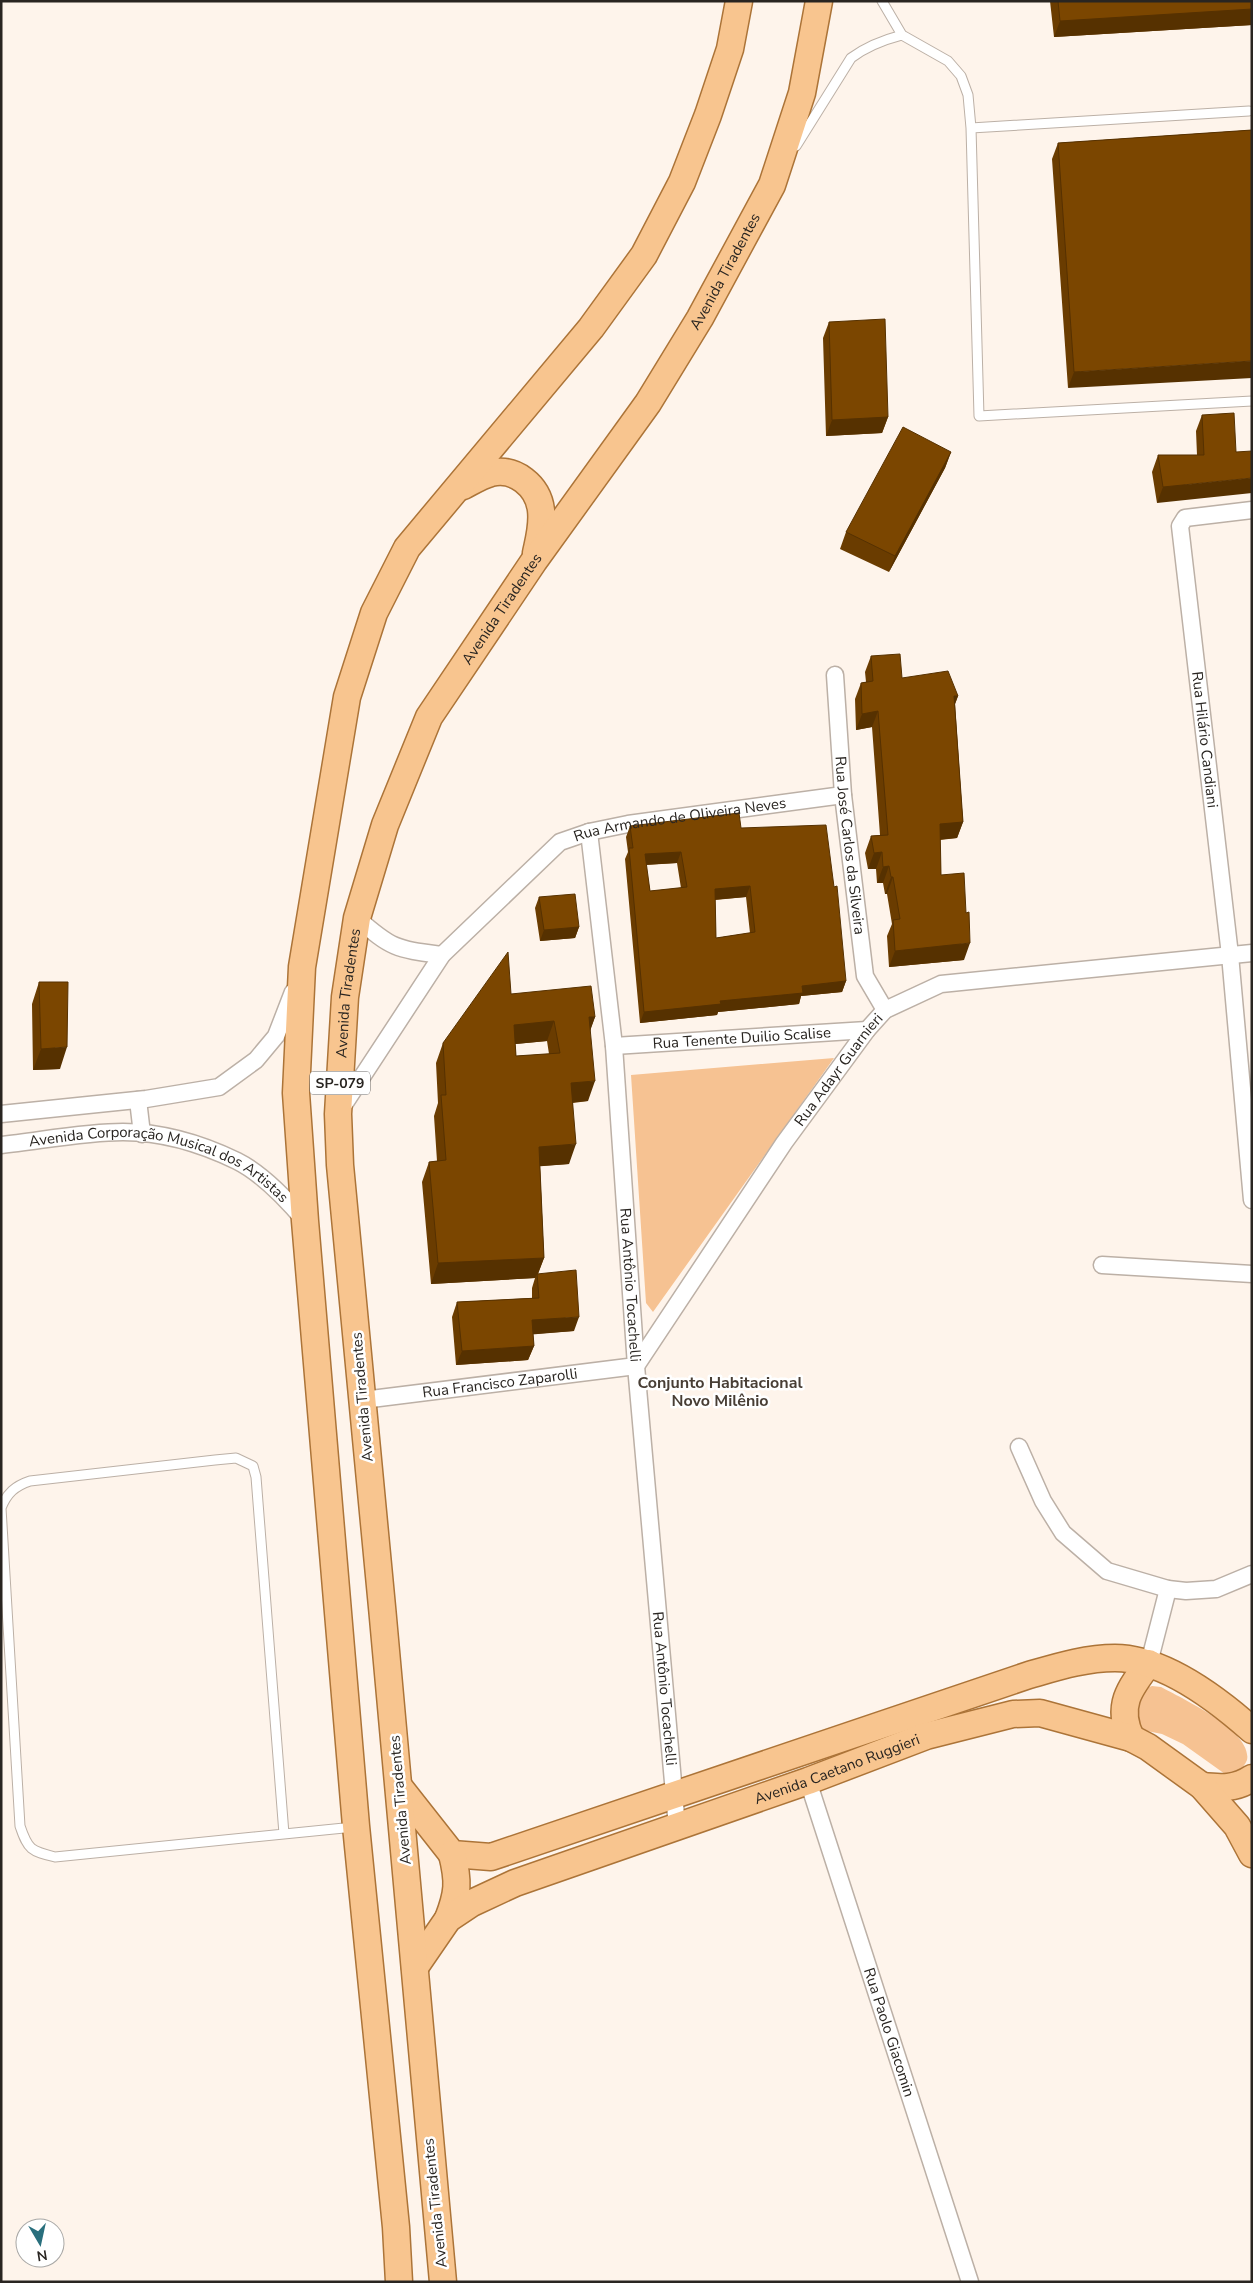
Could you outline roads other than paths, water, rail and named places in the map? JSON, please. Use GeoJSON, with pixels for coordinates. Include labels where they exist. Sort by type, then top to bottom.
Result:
{"type":"FeatureCollection","features":[{"type":"Feature","properties":{"kind":"main road","name":"SP-079"},"geometry":{"type":"LineString","coordinates":[[399,2282],[395,2217],[356,1826],[305,1221],[296,1093],[302,966],[347,697],[371,622],[407,548],[591,328],[644,255],[682,182],[708,114],[730,49],[739,1]]}},
{"type":"Feature","properties":{"kind":"main road","name":"Avenida Tiradentes"},"geometry":{"type":"LineString","coordinates":[[443,2282],[338,1114],[345,998],[356,918],[385,825],[429,717],[534,561],[648,403],[700,318],[772,185],[802,93],[819,1]]}},
{"type":"Feature","properties":{"kind":"main road"},"geometry":{"type":"LineString","coordinates":[[458,488],[490,473],[510,471],[525,480],[541,508],[542,526],[534,561]]}},
{"type":"Feature","properties":{"kind":"main road","name":"Avenida Caetano Ruggieri"},"geometry":{"type":"LineString","coordinates":[[452,1854],[491,1857],[1073,1662],[1116,1658],[1149,1663],[1165,1670],[1224,1705],[1252,1730]]}},
{"type":"Feature","properties":{"kind":"main road"},"geometry":{"type":"LineString","coordinates":[[1131,1738],[1124,1723],[1127,1694],[1149,1663]]}},
{"type":"Feature","properties":{"kind":"main road","name":"Avenida Caetano Ruggieri"},"geometry":{"type":"LineString","coordinates":[[414,1967],[448,1919],[472,1903],[516,1883],[808,1781],[926,1736],[1013,1714],[1040,1713],[1131,1738],[1148,1747],[1202,1786],[1237,1826],[1252,1854]]}},
{"type":"Feature","properties":{"kind":"main road"},"geometry":{"type":"LineString","coordinates":[[1202,1786],[1224,1788],[1241,1785],[1252,1778]]}},
{"type":"Feature","properties":{"kind":"main road"},"geometry":{"type":"LineString","coordinates":[[400,1788],[452,1854],[457,1876],[457,1894],[448,1919]]}},
{"type":"Feature","properties":{"kind":"street","name":"Rua Hilário Candiani"},"geometry":{"type":"LineString","coordinates":[[1252,510],[1185,518],[1180,526],[1230,955],[1252,1200]]}},
{"type":"Feature","properties":{"kind":"street","name":"Rua José Carlos da Silveira"},"geometry":{"type":"LineString","coordinates":[[836,675],[843,795],[865,976],[885,1010]]}},
{"type":"Feature","properties":{"kind":"street","name":"Rua Armando de Oliveira Neves"},"geometry":{"type":"LineString","coordinates":[[338,1114],[442,955],[560,842],[588,832],[628,824],[843,795]]}},
{"type":"Feature","properties":{"kind":"street","name":"Rua Antônio Tocachelli"},"geometry":{"type":"LineString","coordinates":[[588,832],[614,1046],[636,1366],[677,1827]]}},
{"type":"Feature","properties":{"kind":"street"},"geometry":{"type":"LineString","coordinates":[[356,918],[385,943],[402,950],[442,955]]}},
{"type":"Feature","properties":{"kind":"street","name":"Rua Adayr Guarnieri"},"geometry":{"type":"LineString","coordinates":[[636,1366],[784,1143],[867,1030],[885,1010],[942,984],[1252,953]]}},
{"type":"Feature","properties":{"kind":"street","name":"Avenida Corporação Musical dos Artistas"},"geometry":{"type":"LineString","coordinates":[[1,1114],[138,1100],[219,1087],[256,1060],[276,1036],[302,966]]}},
{"type":"Feature","properties":{"kind":"street","name":"Rua Tenente Duilio Scalise"},"geometry":{"type":"LineString","coordinates":[[614,1046],[867,1030]]}},
{"type":"Feature","properties":{"kind":"street"},"geometry":{"type":"LineString","coordinates":[[138,1100],[142,1134]]}},
{"type":"Feature","properties":{"kind":"street","name":"Avenida Corporação Musical dos Artistas"},"geometry":{"type":"LineString","coordinates":[[1,1144],[123,1132],[183,1140],[238,1161],[284,1196],[305,1221]]}},
{"type":"Feature","properties":{"kind":"street"},"geometry":{"type":"LineString","coordinates":[[1102,1265],[1252,1274]]}},
{"type":"Feature","properties":{"kind":"street","name":"Rua Francisco Zaparolli"},"geometry":{"type":"LineString","coordinates":[[363,1400],[636,1366]]}},
{"type":"Feature","properties":{"kind":"street"},"geometry":{"type":"LineString","coordinates":[[1019,1447],[1043,1501],[1063,1533],[1107,1572],[1168,1589],[1186,1592],[1216,1589],[1252,1574]]}},
{"type":"Feature","properties":{"kind":"street"},"geometry":{"type":"LineString","coordinates":[[1149,1663],[1168,1589]]}},
{"type":"Feature","properties":{"kind":"street","name":"Rua Paolo Giacomin"},"geometry":{"type":"LineString","coordinates":[[808,1781],[970,2282]]}},
{"type":"Feature","properties":{"kind":"lane"},"geometry":{"type":"LineString","coordinates":[[882,1],[902,35],[948,60],[961,76],[968,95],[971,128],[979,416],[1252,401]]}},
{"type":"Feature","properties":{"kind":"lane"},"geometry":{"type":"LineString","coordinates":[[772,185],[851,58],[865,48],[902,35]]}},
{"type":"Feature","properties":{"kind":"lane"},"geometry":{"type":"LineString","coordinates":[[971,128],[1249,111]]}},
{"type":"Feature","properties":{"kind":"lane"},"geometry":{"type":"LineString","coordinates":[[284,1834],[254,1466],[236,1458],[222,1459],[30,1481],[12,1490],[5,1498],[1,1508],[20,1826],[27,1846],[38,1853],[56,1856],[284,1834],[356,1826]]}},
{"type":"Feature","properties":{"kind":"district","name":"Conjunto Habitacional Novo Milênio"},"geometry":{"type":"Point","coordinates":[720,1392]}}]}
